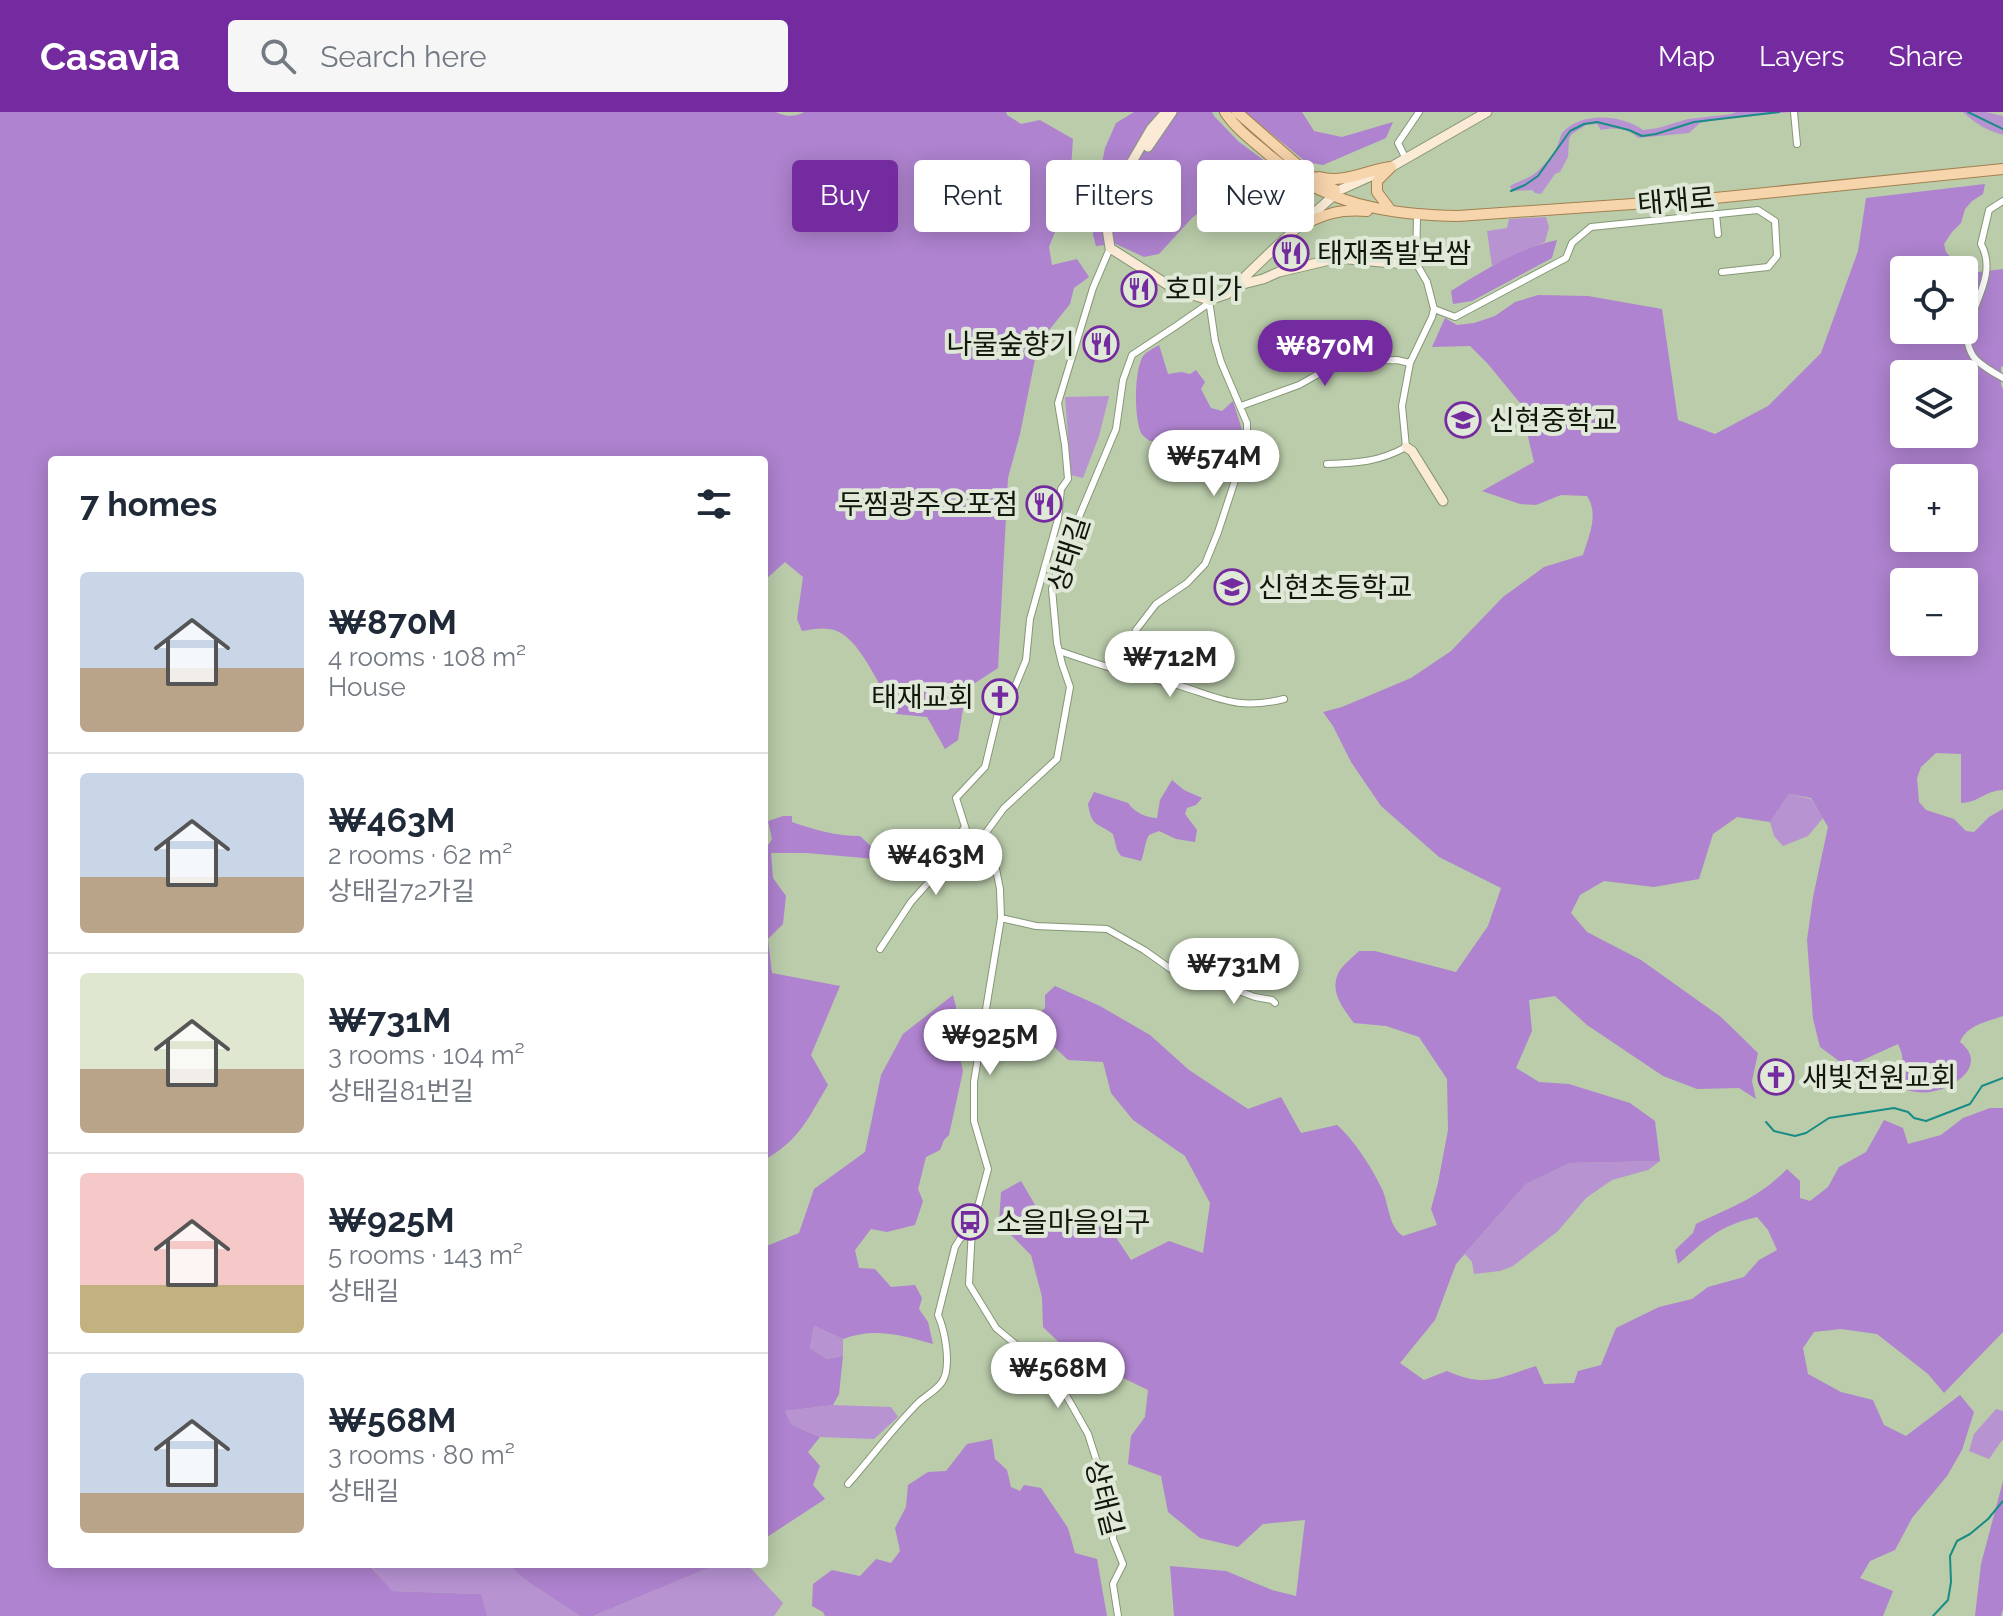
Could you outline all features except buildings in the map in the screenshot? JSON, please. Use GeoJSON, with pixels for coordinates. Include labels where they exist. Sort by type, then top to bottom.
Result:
{"type":"FeatureCollection","features":[{"type":"Feature","properties":{"kind":"main road"},"geometry":{"type":"LineString","coordinates":[[1133,160],[1151,129],[1166,112]]}},
{"type":"Feature","properties":{"kind":"main road"},"geometry":{"type":"LineString","coordinates":[[1139,160],[1172,112]]}},
{"type":"Feature","properties":{"kind":"main road"},"geometry":{"type":"LineString","coordinates":[[1225,112],[1239,130],[1280,160]]}},
{"type":"Feature","properties":{"kind":"main road"},"geometry":{"type":"LineString","coordinates":[[1237,112],[1286,160]]}},
{"type":"Feature","properties":{"kind":"main road"},"geometry":{"type":"LineString","coordinates":[[1314,214],[1336,194],[1406,159],[1487,112]]}},
{"type":"Feature","properties":{"kind":"main road"},"geometry":{"type":"LineString","coordinates":[[1314,178],[1340,180],[1391,167]]}},
{"type":"Feature","properties":{"kind":"main road"},"geometry":{"type":"LineString","coordinates":[[1391,167],[1377,181],[1377,192],[1391,212]]}},
{"type":"Feature","properties":{"kind":"main road","name":"태재로"},"geometry":{"type":"LineString","coordinates":[[1314,182],[1351,200],[1391,212],[1458,216],[1705,199],[2003,167]]}},
{"type":"Feature","properties":{"kind":"main road","name":"태재로"},"geometry":{"type":"LineString","coordinates":[[1391,212],[1446,213],[1644,200],[2003,167]]}},
{"type":"Feature","properties":{"kind":"main road"},"geometry":{"type":"LineString","coordinates":[[1314,219],[1340,210],[1391,212],[1417,218],[1458,216]]}},
{"type":"Feature","properties":{"kind":"main road"},"geometry":{"type":"LineString","coordinates":[[1108,232],[1110,248],[1176,290],[1209,300],[1227,294],[1293,232]]}},
{"type":"Feature","properties":{"kind":"main road"},"geometry":{"type":"LineString","coordinates":[[1265,258],[1279,272]]}},
{"type":"Feature","properties":{"kind":"main road"},"geometry":{"type":"LineString","coordinates":[[1236,286],[1338,258],[1416,263]]}},
{"type":"Feature","properties":{"kind":"main road"},"geometry":{"type":"LineString","coordinates":[[1406,447],[1412,451],[1443,501]]}},
{"type":"Feature","properties":{"kind":"street"},"geometry":{"type":"LineString","coordinates":[[1406,159],[1398,143],[1419,112]]}},
{"type":"Feature","properties":{"kind":"street"},"geometry":{"type":"LineString","coordinates":[[1794,113],[1797,144]]}},
{"type":"Feature","properties":{"kind":"street"},"geometry":{"type":"LineString","coordinates":[[2003,201],[1989,210],[1981,244],[1988,252],[1989,288],[1975,314],[1967,344],[1974,358],[2003,378]]}},
{"type":"Feature","properties":{"kind":"street"},"geometry":{"type":"LineString","coordinates":[[1434,309],[1455,317],[1566,258],[1572,243],[1591,227],[1758,210],[1775,221],[1777,256],[1768,267],[1722,272]]}},
{"type":"Feature","properties":{"kind":"street"},"geometry":{"type":"LineString","coordinates":[[1716,214],[1718,234]]}},
{"type":"Feature","properties":{"kind":"street"},"geometry":{"type":"LineString","coordinates":[[1327,464],[1356,464],[1390,456],[1406,447],[1402,406],[1410,363],[1434,309],[1427,282],[1416,263],[1417,218]]}},
{"type":"Feature","properties":{"kind":"street"},"geometry":{"type":"LineString","coordinates":[[979,842],[968,836],[956,798],[985,767],[999,709],[1014,689],[1026,660],[1030,619],[1058,519],[1061,489],[1068,479],[1058,403],[1091,293],[1110,248]]}},
{"type":"Feature","properties":{"kind":"street"},"geometry":{"type":"LineString","coordinates":[[1122,672],[1136,630],[1156,604],[1187,583],[1205,564],[1247,444],[1247,423],[1218,352],[1209,300]]}},
{"type":"Feature","properties":{"kind":"street","name":"상태길"},"geometry":{"type":"LineString","coordinates":[[1118,1616],[1113,1584],[1123,1564],[1113,1539],[1114,1515],[1088,1434],[1056,1378],[996,1328],[969,1284],[972,1229],[988,1169],[974,1121],[974,1082],[1001,918],[996,869],[979,842],[1004,808],[1057,759],[1070,687],[1059,651],[1052,589],[1060,562],[1116,429],[1123,380],[1132,355],[1205,306],[1209,300]]}},
{"type":"Feature","properties":{"kind":"street"},"geometry":{"type":"LineString","coordinates":[[1241,406],[1299,385],[1349,361],[1397,360],[1410,363]]}},
{"type":"Feature","properties":{"kind":"street"},"geometry":{"type":"LineString","coordinates":[[1038,594],[1053,598]]}},
{"type":"Feature","properties":{"kind":"street"},"geometry":{"type":"LineString","coordinates":[[1059,651],[1122,672],[1244,705],[1284,699]]}},
{"type":"Feature","properties":{"kind":"street"},"geometry":{"type":"LineString","coordinates":[[880,949],[911,902],[944,865],[964,827]]}},
{"type":"Feature","properties":{"kind":"street"},"geometry":{"type":"LineString","coordinates":[[1001,918],[1036,926],[1107,929],[1193,980],[1275,1003]]}},
{"type":"Feature","properties":{"kind":"street","name":"상태길"},"geometry":{"type":"LineString","coordinates":[[848,1484],[919,1401],[941,1384],[947,1353],[938,1315],[955,1247],[972,1229]]}},
{"type":"Feature","properties":{"kind":"shaded area"},"geometry":{"type":"Polygon","coordinates":[[[0,112],[776,112],[790,116],[804,112],[1006,112],[1021,124],[1040,120],[1073,139],[1072,160],[1046,160],[1046,232],[1055,232],[1049,247],[1052,265],[1077,259],[1089,277],[1074,288],[1070,304],[1038,344],[1008,478],[998,668],[966,689],[958,740],[945,749],[927,717],[896,714],[856,646],[847,638],[830,629],[802,631],[797,619],[803,577],[785,562],[768,577],[768,456],[48,456],[48,1568],[372,1568],[392,1591],[481,1594],[487,1616],[0,1616],[0,112]]]}},
{"type":"Feature","properties":{"kind":"shaded area"},"geometry":{"type":"Polygon","coordinates":[[[1134,112],[1212,112],[1238,141],[1263,160],[1197,160],[1197,214],[1181,230],[1181,160],[1103,160],[1116,123],[1134,112]]]}},
{"type":"Feature","properties":{"kind":"shaded area"},"geometry":{"type":"Polygon","coordinates":[[[1245,112],[1302,112],[1314,131],[1342,137],[1393,122],[1386,138],[1323,165],[1314,163],[1314,160],[1304,160],[1245,112]]]}},
{"type":"Feature","properties":{"kind":"shaded area"},"geometry":{"type":"Polygon","coordinates":[[[1736,112],[1791,112],[1715,120],[1700,123],[1689,133],[1638,138],[1626,130],[1601,130],[1597,124],[1586,125],[1572,134],[1568,157],[1541,194],[1532,190],[1512,191],[1510,186],[1538,171],[1555,151],[1562,133],[1579,121],[1612,118],[1643,130],[1736,112]]]}},
{"type":"Feature","properties":{"kind":"shaded area"},"geometry":{"type":"Polygon","coordinates":[[[1963,112],[2003,116],[2003,135],[1982,126],[1963,112]]]}},
{"type":"Feature","properties":{"kind":"shaded area"},"geometry":{"type":"Polygon","coordinates":[[[1985,184],[1983,194],[1965,209],[1961,223],[1944,244],[1950,256],[1890,256],[1890,344],[1978,344],[1978,272],[2003,269],[2003,790],[1961,803],[1961,754],[1936,753],[1921,767],[1917,778],[1919,802],[1926,810],[1954,819],[1966,831],[1974,832],[1989,817],[2003,809],[2003,1016],[1978,1025],[1963,1036],[1960,1042],[1968,1051],[1970,1067],[1958,1081],[1930,1092],[1915,1092],[1891,1085],[1902,1065],[1898,1044],[1854,1064],[1839,1061],[1820,1047],[1813,1019],[1807,940],[1828,827],[1811,798],[1789,794],[1770,822],[1737,817],[1713,834],[1699,879],[1654,887],[1604,881],[1580,895],[1571,913],[1587,932],[1641,960],[1721,1017],[1758,1053],[1752,1081],[1756,1099],[1739,1088],[1697,1089],[1663,1076],[1587,1025],[1555,996],[1529,1000],[1532,1031],[1516,1068],[1539,1082],[1569,1084],[1630,1103],[1655,1121],[1660,1161],[1570,1163],[1526,1184],[1456,1264],[1435,1320],[1400,1363],[1424,1380],[1447,1371],[1472,1379],[1492,1379],[1536,1366],[1544,1384],[1574,1383],[1578,1371],[1601,1365],[1616,1328],[1659,1307],[1692,1299],[1708,1287],[1744,1277],[1759,1260],[1777,1250],[1768,1230],[1757,1217],[1723,1229],[1678,1264],[1675,1250],[1693,1233],[1696,1224],[1755,1195],[1787,1169],[1800,1181],[1800,1198],[1810,1201],[1828,1187],[1839,1167],[1866,1152],[1884,1120],[1903,1128],[1908,1144],[1941,1135],[1963,1118],[1990,1108],[2003,1108],[2003,1332],[1944,1393],[1928,1374],[1877,1334],[1841,1329],[1814,1332],[1803,1348],[1808,1374],[1841,1392],[1873,1400],[1884,1425],[1906,1436],[1960,1395],[1974,1412],[1962,1450],[1947,1476],[1912,1518],[1895,1550],[1870,1561],[1860,1578],[1893,1591],[1883,1616],[1174,1616],[1170,1566],[1226,1571],[1272,1590],[1296,1596],[1305,1520],[1263,1524],[1238,1547],[1200,1538],[1168,1512],[1161,1476],[1128,1464],[1131,1436],[1145,1417],[1148,1390],[1069,1352],[1043,1327],[1042,1297],[1031,1255],[999,1223],[1001,1192],[1021,1181],[1048,1227],[1109,1227],[1131,1260],[1169,1241],[1203,1253],[1210,1203],[1185,1156],[1133,1120],[1111,1093],[1103,1062],[1068,1060],[1029,1023],[1045,1008],[1045,995],[1055,986],[1100,1006],[1150,1035],[1189,1070],[1248,1109],[1281,1097],[1301,1133],[1337,1125],[1357,1147],[1373,1172],[1398,1232],[1403,1236],[1437,1225],[1431,1209],[1448,1130],[1447,1079],[1419,1037],[1386,1026],[1354,1023],[1338,998],[1335,984],[1342,967],[1359,951],[1375,951],[1456,972],[1488,926],[1501,888],[1439,857],[1381,806],[1351,762],[1323,712],[1411,678],[1451,651],[1503,597],[1544,567],[1583,555],[1593,518],[1587,496],[1561,495],[1536,505],[1520,504],[1482,491],[1534,462],[1520,403],[1470,346],[1432,347],[1445,318],[1457,325],[1474,323],[1495,316],[1515,302],[1538,295],[1588,296],[1662,309],[1678,420],[1715,434],[1768,406],[1821,353],[1858,251],[1866,198],[1985,184]]]}},
{"type":"Feature","properties":{"kind":"shaded area"},"geometry":{"type":"Polygon","coordinates":[[[1546,217],[1549,227],[1545,242],[1492,266],[1487,231],[1507,228],[1509,219],[1546,217]]]}},
{"type":"Feature","properties":{"kind":"shaded area"},"geometry":{"type":"Polygon","coordinates":[[[1093,232],[1179,232],[1159,254],[1144,257],[1116,244],[1096,246],[1093,232]]]}},
{"type":"Feature","properties":{"kind":"shaded area"},"geometry":{"type":"Polygon","coordinates":[[[1557,240],[1552,258],[1472,301],[1453,304],[1451,291],[1463,283],[1515,254],[1557,240]]]}},
{"type":"Feature","properties":{"kind":"shaded area"},"geometry":{"type":"Polygon","coordinates":[[[1159,345],[1168,374],[1190,374],[1196,370],[1205,382],[1201,389],[1211,408],[1222,411],[1233,401],[1243,433],[1239,447],[1150,441],[1142,434],[1136,406],[1138,372],[1143,356],[1159,345]]]}},
{"type":"Feature","properties":{"kind":"shaded area"},"geometry":{"type":"Polygon","coordinates":[[[1109,396],[1099,436],[1083,478],[1071,475],[1065,397],[1109,396]]]}},
{"type":"Feature","properties":{"kind":"shaded area"},"geometry":{"type":"Polygon","coordinates":[[[1172,780],[1184,790],[1202,798],[1196,805],[1187,808],[1185,814],[1197,830],[1195,842],[1176,839],[1159,831],[1149,835],[1141,861],[1121,856],[1113,834],[1096,824],[1091,817],[1088,804],[1094,792],[1128,803],[1141,814],[1157,818],[1160,800],[1172,780]]]}},
{"type":"Feature","properties":{"kind":"shaded area"},"geometry":{"type":"Polygon","coordinates":[[[1789,794],[1811,799],[1823,818],[1808,836],[1783,846],[1774,836],[1770,822],[1789,794]]]}},
{"type":"Feature","properties":{"kind":"shaded area"},"geometry":{"type":"Polygon","coordinates":[[[792,816],[792,822],[817,830],[860,836],[875,850],[900,852],[898,861],[771,853],[773,878],[786,896],[783,924],[768,939],[768,844],[772,839],[768,821],[792,816]]]}},
{"type":"Feature","properties":{"kind":"shaded area"},"geometry":{"type":"Polygon","coordinates":[[[768,939],[772,973],[840,986],[811,1055],[828,1085],[795,1136],[768,1157],[768,939]]]}},
{"type":"Feature","properties":{"kind":"shaded area"},"geometry":{"type":"Polygon","coordinates":[[[953,995],[956,1007],[955,1036],[963,1071],[949,1135],[940,1150],[926,1157],[918,1189],[923,1201],[915,1225],[887,1232],[871,1229],[855,1250],[859,1268],[875,1269],[891,1287],[915,1285],[922,1298],[919,1309],[928,1322],[933,1344],[877,1333],[843,1339],[814,1326],[810,1348],[827,1359],[843,1356],[839,1394],[833,1405],[785,1411],[792,1425],[820,1437],[808,1452],[820,1466],[813,1485],[825,1499],[768,1536],[768,1245],[799,1233],[814,1189],[865,1152],[881,1075],[903,1034],[953,995]]]}},
{"type":"Feature","properties":{"kind":"shaded area"},"geometry":{"type":"Polygon","coordinates":[[[1660,1161],[1648,1170],[1612,1180],[1586,1198],[1558,1231],[1513,1266],[1474,1274],[1472,1262],[1465,1254],[1526,1184],[1570,1163],[1660,1161]]]}},
{"type":"Feature","properties":{"kind":"shaded area"},"geometry":{"type":"Polygon","coordinates":[[[814,1326],[843,1339],[843,1356],[827,1359],[810,1348],[814,1326]]]}},
{"type":"Feature","properties":{"kind":"shaded area"},"geometry":{"type":"Polygon","coordinates":[[[833,1405],[891,1407],[898,1417],[874,1439],[820,1437],[792,1425],[785,1411],[833,1405]]]}},
{"type":"Feature","properties":{"kind":"shaded area"},"geometry":{"type":"Polygon","coordinates":[[[1996,1409],[2003,1411],[2003,1439],[1989,1459],[1969,1451],[1974,1434],[1996,1409]]]}},
{"type":"Feature","properties":{"kind":"shaded area"},"geometry":{"type":"Polygon","coordinates":[[[992,1439],[995,1459],[1007,1470],[1011,1487],[1020,1491],[1024,1485],[1041,1488],[1068,1528],[1075,1553],[1097,1559],[1107,1616],[825,1616],[812,1606],[813,1584],[832,1570],[860,1576],[876,1559],[891,1563],[900,1551],[895,1528],[906,1507],[908,1485],[928,1472],[946,1471],[967,1444],[992,1439]]]}},
{"type":"Feature","properties":{"kind":"shaded area"},"geometry":{"type":"Polygon","coordinates":[[[2003,1481],[2003,1609],[2001,1616],[1975,1616],[1981,1564],[2003,1481]]]}},
{"type":"Feature","properties":{"kind":"shaded area"},"geometry":{"type":"Polygon","coordinates":[[[372,1568],[512,1568],[580,1616],[487,1616],[480,1594],[391,1591],[372,1568]]]}},
{"type":"Feature","properties":{"kind":"shaded area"},"geometry":{"type":"Polygon","coordinates":[[[512,1568],[708,1568],[593,1616],[580,1616],[512,1568]]]}},
{"type":"Feature","properties":{"kind":"shaded area"},"geometry":{"type":"Polygon","coordinates":[[[708,1568],[751,1568],[783,1603],[774,1616],[593,1616],[708,1568]]]}},
{"type":"Feature","properties":{"kind":"waterway"},"geometry":{"type":"LineString","coordinates":[[1511,191],[1538,176],[1570,131],[1584,124],[1597,122],[1642,136],[1694,122],[1779,112]]}},
{"type":"Feature","properties":{"kind":"waterway"},"geometry":{"type":"LineString","coordinates":[[1968,112],[2003,129]]}},
{"type":"Feature","properties":{"kind":"waterway"},"geometry":{"type":"LineString","coordinates":[[1766,1122],[1774,1131],[1795,1136],[1806,1133],[1829,1118],[1894,1108],[1926,1121],[1970,1104],[1982,1086],[2003,1078]]}},
{"type":"Feature","properties":{"kind":"waterway"},"geometry":{"type":"LineString","coordinates":[[1933,1616],[1948,1600],[1950,1556],[1957,1541],[1988,1519],[2003,1501]]}},
{"type":"Feature","properties":{"kind":"place","name":"태재족발보쌈"},"geometry":{"type":"Point","coordinates":[1291,253]}},
{"type":"Feature","properties":{"kind":"place","name":"호미가"},"geometry":{"type":"Point","coordinates":[1139,289]}},
{"type":"Feature","properties":{"kind":"place","name":"나물숲향기"},"geometry":{"type":"Point","coordinates":[1101,344]}},
{"type":"Feature","properties":{"kind":"place","name":"신현중학교"},"geometry":{"type":"Point","coordinates":[1463,420]}},
{"type":"Feature","properties":{"kind":"place","name":"두찜광주오포점"},"geometry":{"type":"Point","coordinates":[1044,504]}},
{"type":"Feature","properties":{"kind":"place","name":"신현초등학교"},"geometry":{"type":"Point","coordinates":[1232,587]}},
{"type":"Feature","properties":{"kind":"place","name":"태재교회"},"geometry":{"type":"Point","coordinates":[1000,697]}},
{"type":"Feature","properties":{"kind":"place","name":"새빛전원교회"},"geometry":{"type":"Point","coordinates":[1776,1077]}},
{"type":"Feature","properties":{"kind":"place","name":"소을마을입구"},"geometry":{"type":"Point","coordinates":[970,1222]}}]}
